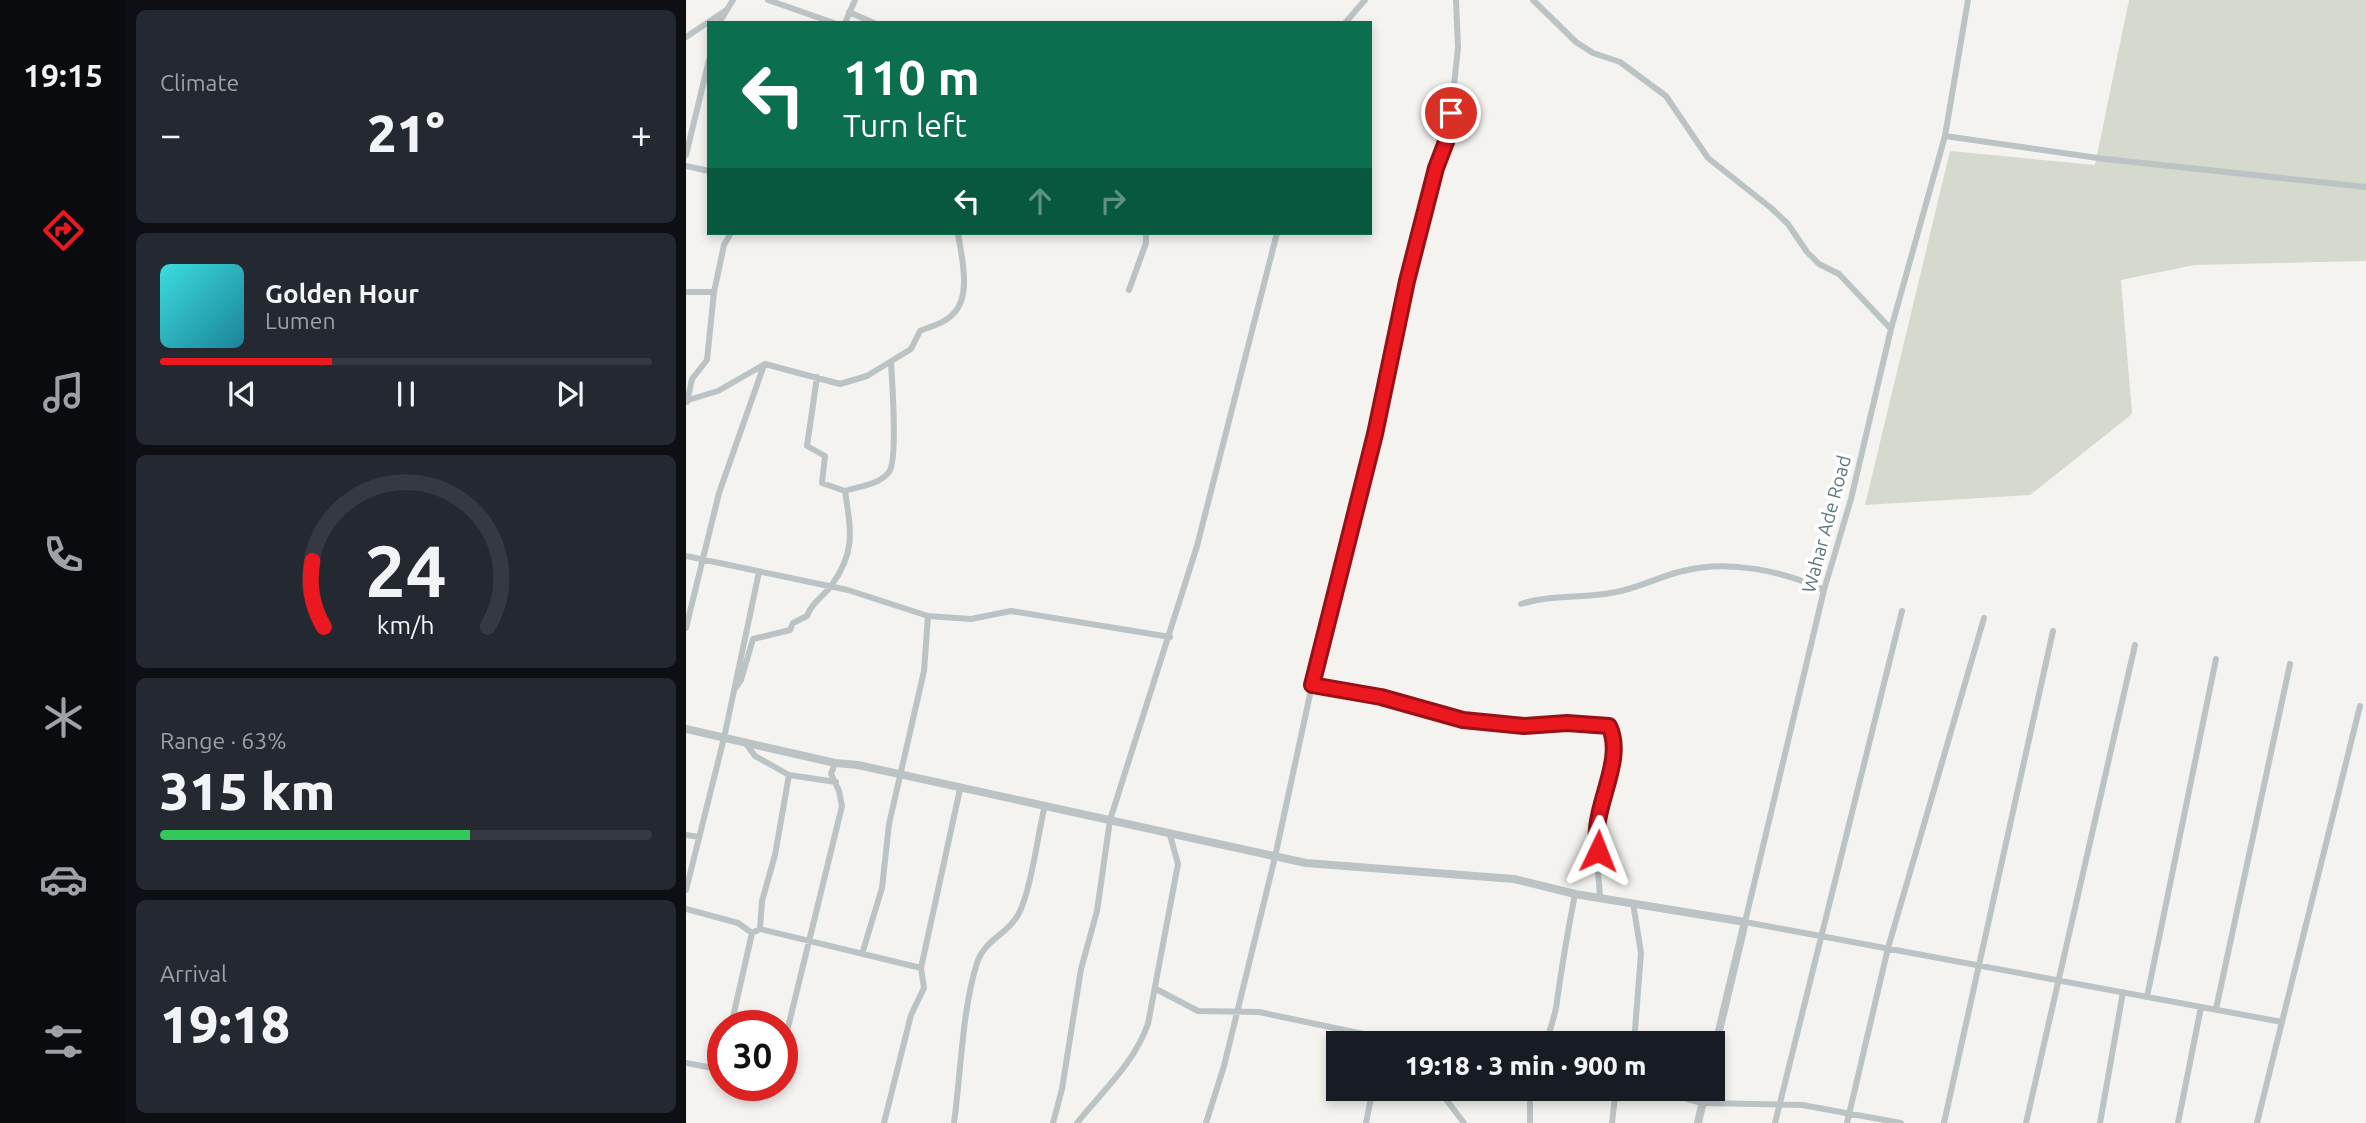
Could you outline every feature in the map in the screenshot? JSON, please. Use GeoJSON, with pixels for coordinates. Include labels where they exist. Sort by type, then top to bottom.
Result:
{"type":"FeatureCollection","features":[{"type":"Feature","properties":{"kind":"street"},"geometry":{"type":"LineString","coordinates":[[720,21],[733,0]]}},
{"type":"Feature","properties":{"kind":"street"},"geometry":{"type":"LineString","coordinates":[[768,0],[828,21]]}},
{"type":"Feature","properties":{"kind":"street"},"geometry":{"type":"LineString","coordinates":[[846,21],[855,0]]}},
{"type":"Feature","properties":{"kind":"street"},"geometry":{"type":"LineString","coordinates":[[1347,21],[1365,0]]}},
{"type":"Feature","properties":{"kind":"street"},"geometry":{"type":"LineString","coordinates":[[1206,1123],[1224,1066],[1275,857],[1312,685],[1375,434],[1407,281],[1436,168],[1449,134],[1458,47],[1456,0]]}},
{"type":"Feature","properties":{"kind":"street"},"geometry":{"type":"LineString","coordinates":[[1533,0],[1576,42],[1620,62],[1666,96],[1708,158],[1779,216],[1807,252],[1819,264],[1839,274],[1891,330]]}},
{"type":"Feature","properties":{"kind":"street","name":"Wahar Ade Road"},"geometry":{"type":"LineString","coordinates":[[1719,1031],[1824,590],[1851,499],[1891,330],[1945,136],[1968,0]]}},
{"type":"Feature","properties":{"kind":"street"},"geometry":{"type":"LineString","coordinates":[[710,21],[725,11]]}},
{"type":"Feature","properties":{"kind":"street"},"geometry":{"type":"LineString","coordinates":[[849,12],[869,21]]}},
{"type":"Feature","properties":{"kind":"street"},"geometry":{"type":"LineString","coordinates":[[686,37],[707,23]]}},
{"type":"Feature","properties":{"kind":"street"},"geometry":{"type":"LineString","coordinates":[[686,155],[707,68]]}},
{"type":"Feature","properties":{"kind":"street"},"geometry":{"type":"LineString","coordinates":[[1945,136],[2105,159],[2366,187]]}},
{"type":"Feature","properties":{"kind":"street"},"geometry":{"type":"LineString","coordinates":[[686,166],[707,171]]}},
{"type":"Feature","properties":{"kind":"street"},"geometry":{"type":"LineString","coordinates":[[730,235],[724,244],[714,292],[707,360],[689,383],[687,402],[718,391],[765,364],[840,384],[867,376],[891,362],[911,349],[920,331],[956,312],[966,269],[958,235]]}},
{"type":"Feature","properties":{"kind":"street"},"geometry":{"type":"LineString","coordinates":[[1129,290],[1146,243],[1146,235]]}},
{"type":"Feature","properties":{"kind":"street"},"geometry":{"type":"LineString","coordinates":[[1053,1123],[1062,1090],[1081,970],[1097,911],[1110,820],[1197,546],[1275,235]]}},
{"type":"Feature","properties":{"kind":"street"},"geometry":{"type":"LineString","coordinates":[[686,292],[714,292]]}},
{"type":"Feature","properties":{"kind":"street"},"geometry":{"type":"LineString","coordinates":[[817,377],[807,446],[825,456],[822,483],[845,491],[879,481],[891,470],[895,446],[891,362]]}},
{"type":"Feature","properties":{"kind":"street"},"geometry":{"type":"LineString","coordinates":[[686,628],[719,493],[765,364]]}},
{"type":"Feature","properties":{"kind":"street"},"geometry":{"type":"LineString","coordinates":[[734,690],[741,680],[753,639],[790,630],[793,622],[807,616],[810,606],[831,587],[850,553],[851,532],[845,491]]}},
{"type":"Feature","properties":{"kind":"street"},"geometry":{"type":"LineString","coordinates":[[686,556],[831,587],[928,616],[971,619],[1011,611],[1170,637]]}},
{"type":"Feature","properties":{"kind":"street"},"geometry":{"type":"LineString","coordinates":[[1521,604],[1551,597],[1620,592],[1683,570],[1731,566],[1772,573],[1824,590]]}},
{"type":"Feature","properties":{"kind":"street"},"geometry":{"type":"LineString","coordinates":[[686,890],[724,738],[758,572]]}},
{"type":"Feature","properties":{"kind":"street"},"geometry":{"type":"LineString","coordinates":[[1775,1123],[1902,611]]}},
{"type":"Feature","properties":{"kind":"street"},"geometry":{"type":"LineString","coordinates":[[862,954],[882,888],[889,824],[924,671],[928,616]]}},
{"type":"Feature","properties":{"kind":"street"},"geometry":{"type":"LineString","coordinates":[[1847,1123],[1888,948],[1984,618]]}},
{"type":"Feature","properties":{"kind":"street"},"geometry":{"type":"LineString","coordinates":[[1944,1123],[2053,631]]}},
{"type":"Feature","properties":{"kind":"street"},"geometry":{"type":"LineString","coordinates":[[2026,1123],[2056,980],[2136,645]]}},
{"type":"Feature","properties":{"kind":"street"},"geometry":{"type":"LineString","coordinates":[[2147,997],[2216,659]]}},
{"type":"Feature","properties":{"kind":"street"},"geometry":{"type":"LineString","coordinates":[[2216,1009],[2290,664]]}},
{"type":"Feature","properties":{"kind":"street"},"geometry":{"type":"LineString","coordinates":[[1312,685],[1381,697],[1463,720],[1524,726],[1567,723],[1609,726],[1614,735],[1614,751],[1597,828],[1600,897]]}},
{"type":"Feature","properties":{"kind":"street"},"geometry":{"type":"LineString","coordinates":[[2257,1123],[2360,706]]}},
{"type":"Feature","properties":{"kind":"street"},"geometry":{"type":"LineString","coordinates":[[686,729],[1306,863],[1514,879],[1574,894],[1632,901],[2282,1022]]}},
{"type":"Feature","properties":{"kind":"street"},"geometry":{"type":"LineString","coordinates":[[747,744],[755,756],[789,775],[835,782]]}},
{"type":"Feature","properties":{"kind":"street"},"geometry":{"type":"LineString","coordinates":[[791,1010],[810,943],[842,806],[831,774],[835,763]]}},
{"type":"Feature","properties":{"kind":"street"},"geometry":{"type":"LineString","coordinates":[[760,929],[762,901],[775,855],[789,775]]}},
{"type":"Feature","properties":{"kind":"street"},"geometry":{"type":"LineString","coordinates":[[884,1123],[911,1016],[923,988],[921,968],[960,789]]}},
{"type":"Feature","properties":{"kind":"street"},"geometry":{"type":"LineString","coordinates":[[954,1123],[970,993],[977,963],[985,945],[1008,927],[1021,908],[1045,805]]}},
{"type":"Feature","properties":{"kind":"street"},"geometry":{"type":"LineString","coordinates":[[686,835],[699,837]]}},
{"type":"Feature","properties":{"kind":"street"},"geometry":{"type":"LineString","coordinates":[[1077,1123],[1121,1074],[1140,1045],[1156,989],[1178,864],[1170,835]]}},
{"type":"Feature","properties":{"kind":"street"},"geometry":{"type":"LineString","coordinates":[[1549,1031],[1557,1004],[1574,894]]}},
{"type":"Feature","properties":{"kind":"street"},"geometry":{"type":"LineString","coordinates":[[1632,901],[1641,953],[1635,1031]]}},
{"type":"Feature","properties":{"kind":"street"},"geometry":{"type":"LineString","coordinates":[[686,909],[738,923],[752,933]]}},
{"type":"Feature","properties":{"kind":"street"},"geometry":{"type":"LineString","coordinates":[[752,933],[760,929],[921,968]]}},
{"type":"Feature","properties":{"kind":"street"},"geometry":{"type":"LineString","coordinates":[[735,1010],[752,933]]}},
{"type":"Feature","properties":{"kind":"street"},"geometry":{"type":"LineString","coordinates":[[1156,989],[1198,1011],[1259,1012],[1341,1031]]}},
{"type":"Feature","properties":{"kind":"street"},"geometry":{"type":"LineString","coordinates":[[2100,1123],[2123,992]]}},
{"type":"Feature","properties":{"kind":"street"},"geometry":{"type":"LineString","coordinates":[[2178,1123],[2201,1007]]}},
{"type":"Feature","properties":{"kind":"street"},"geometry":{"type":"LineString","coordinates":[[686,1063],[707,1067]]}},
{"type":"Feature","properties":{"kind":"street"},"geometry":{"type":"LineString","coordinates":[[1366,1123],[1370,1101]]}},
{"type":"Feature","properties":{"kind":"street"},"geometry":{"type":"LineString","coordinates":[[1447,1101],[1464,1123]]}},
{"type":"Feature","properties":{"kind":"street"},"geometry":{"type":"LineString","coordinates":[[1530,1101],[1530,1123]]}},
{"type":"Feature","properties":{"kind":"street"},"geometry":{"type":"LineString","coordinates":[[1612,1123],[1615,1101]]}},
{"type":"Feature","properties":{"kind":"street"},"geometry":{"type":"LineString","coordinates":[[1695,1101],[1802,1105],[1902,1123]]}},
{"type":"Feature","properties":{"kind":"street"},"geometry":{"type":"LineString","coordinates":[[1698,1123],[1702,1103]]}},
{"type":"Feature","properties":{"kind":"shaded area"},"geometry":{"type":"Polygon","coordinates":[[[2129,0],[2366,0],[2366,261],[2194,265],[2121,280],[2132,414],[2030,495],[1865,505],[1950,151],[2095,165],[2129,0]]]}},
{"type":"Feature","properties":{"kind":"route"},"geometry":{"type":"LineString","coordinates":[[1451,113],[1449,134],[1436,168],[1407,281],[1375,434],[1312,685],[1381,697],[1463,720],[1497,721],[1524,726],[1602,723],[1609,726],[1614,735],[1614,751],[1597,828],[1598,851]]}}]}
